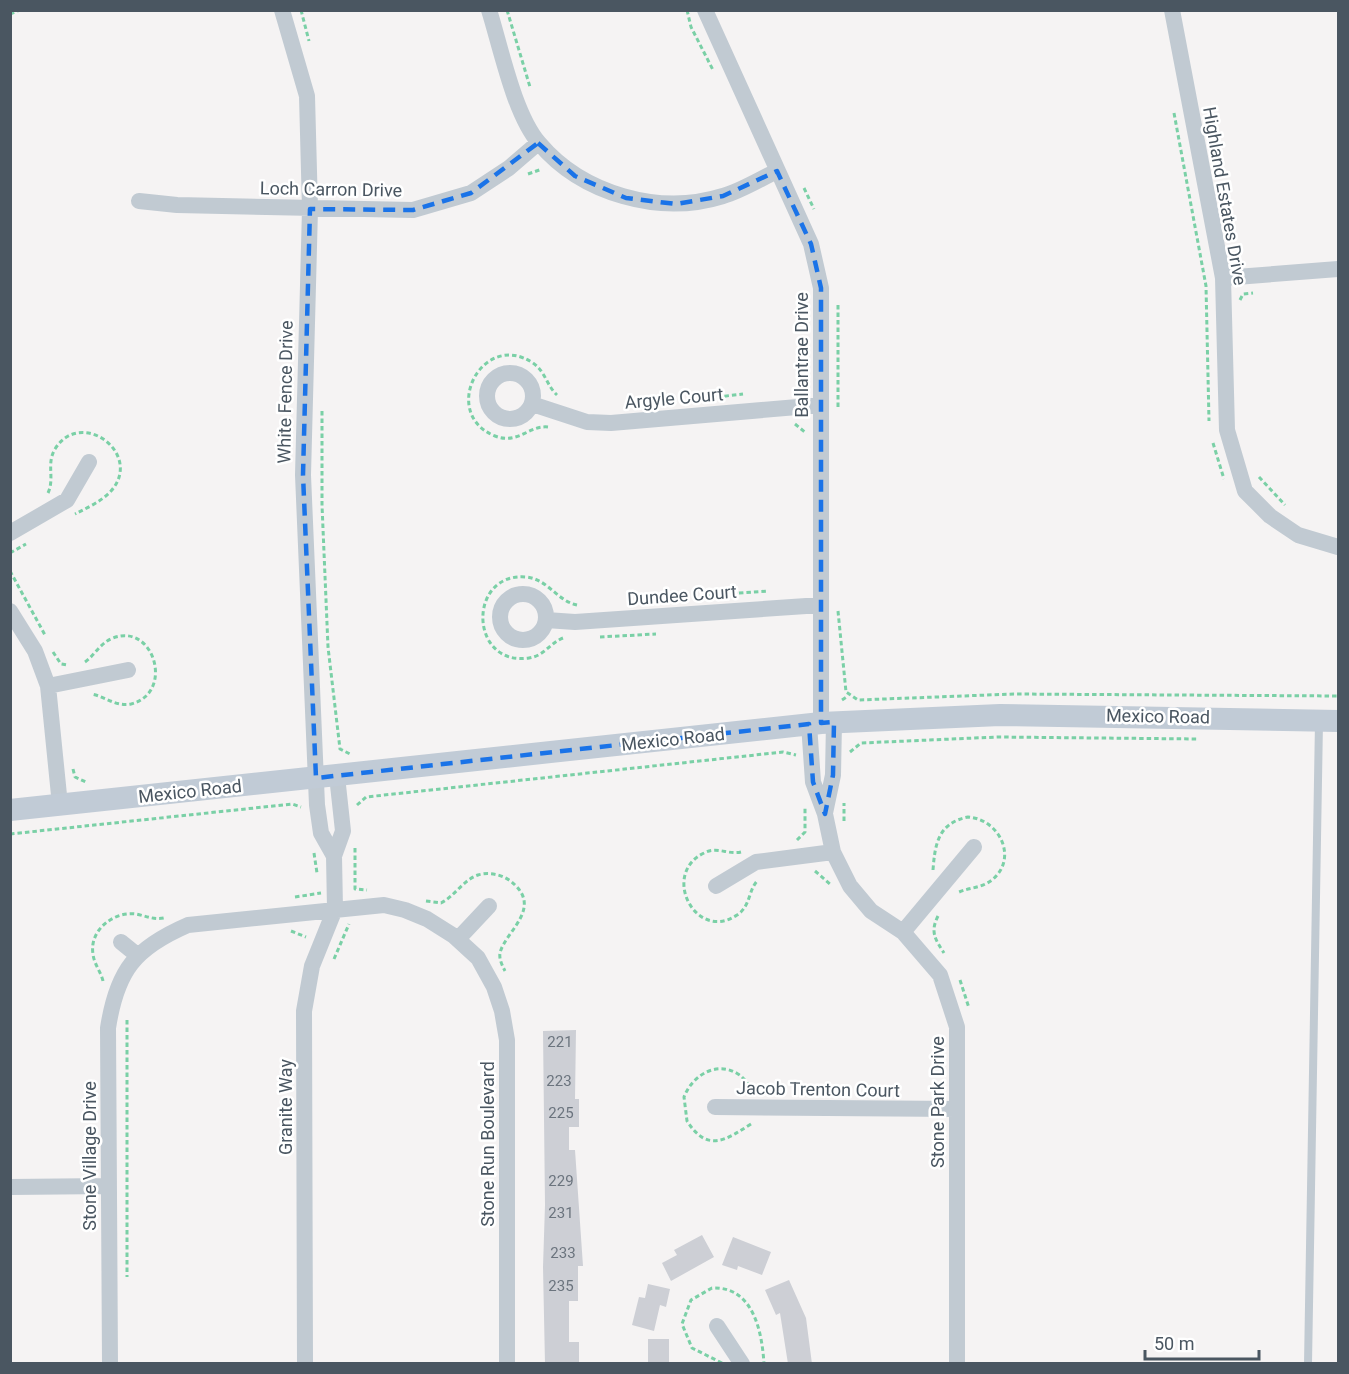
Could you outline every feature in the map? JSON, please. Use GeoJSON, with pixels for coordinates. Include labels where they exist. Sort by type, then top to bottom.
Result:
{"type":"FeatureCollection","features":[{"type":"Feature","properties":{"kind":"street","name":"White Fence Drive"},"geometry":{"type":"LineString","coordinates":[[282,10],[307,96],[310,209],[303,475],[330,769]]}},
{"type":"Feature","properties":{"kind":"street"},"geometry":{"type":"LineString","coordinates":[[489,10],[516,100],[538,143],[575,176],[626,198],[676,204],[723,196],[777,171]]}},
{"type":"Feature","properties":{"kind":"street","name":"Ballantrae Drive"},"geometry":{"type":"LineString","coordinates":[[705,10],[811,243],[821,288],[821,723]]}},
{"type":"Feature","properties":{"kind":"street","name":"Highland Estates Drive"},"geometry":{"type":"LineString","coordinates":[[1172,10],[1223,279],[1227,430],[1245,491],[1270,516],[1298,535],[1338,546]]}},
{"type":"Feature","properties":{"kind":"street","name":"Loch Carron Drive"},"geometry":{"type":"LineString","coordinates":[[139,201],[310,209],[413,210],[471,193],[509,168],[538,143]]}},
{"type":"Feature","properties":{"kind":"street"},"geometry":{"type":"LineString","coordinates":[[1223,279],[1338,269]]}},
{"type":"Feature","properties":{"kind":"street","name":"Argyle Court"},"geometry":{"type":"LineString","coordinates":[[532,404],[587,422],[611,423],[821,405]]}},
{"type":"Feature","properties":{"kind":"street"},"geometry":{"type":"LineString","coordinates":[[10,533],[67,500],[89,462]]}},
{"type":"Feature","properties":{"kind":"street","name":"Dundee Court"},"geometry":{"type":"LineString","coordinates":[[546,620],[575,622],[821,605]]}},
{"type":"Feature","properties":{"kind":"street"},"geometry":{"type":"LineString","coordinates":[[10,611],[35,651],[48,686],[60,805]]}},
{"type":"Feature","properties":{"kind":"street"},"geometry":{"type":"LineString","coordinates":[[48,686],[128,670]]}},
{"type":"Feature","properties":{"kind":"street","name":"Mexico Road"},"geometry":{"type":"LineString","coordinates":[[10,810],[330,769],[821,723],[1000,715],[1329,719]]}},
{"type":"Feature","properties":{"kind":"street","name":"Stone Park Drive"},"geometry":{"type":"LineString","coordinates":[[821,723],[833,776],[825,814]]}},
{"type":"Feature","properties":{"kind":"street","name":"Stone Park Drive"},"geometry":{"type":"LineString","coordinates":[[821,723],[813,783],[825,814],[833,852],[850,886],[871,911],[903,932],[940,975],[957,1027],[957,1364]]}},
{"type":"Feature","properties":{"kind":"street","name":"Granite Way"},"geometry":{"type":"LineString","coordinates":[[330,769],[321,833],[334,856]]}},
{"type":"Feature","properties":{"kind":"street","name":"Granite Way"},"geometry":{"type":"LineString","coordinates":[[305,1364],[304,1011],[312,966],[335,909],[334,856],[343,831],[330,769]]}},
{"type":"Feature","properties":{"kind":"street"},"geometry":{"type":"LineString","coordinates":[[903,932],[974,847]]}},
{"type":"Feature","properties":{"kind":"street"},"geometry":{"type":"LineString","coordinates":[[716,886],[756,862],[833,852]]}},
{"type":"Feature","properties":{"kind":"street","name":"Stone Run Boulevard"},"geometry":{"type":"LineString","coordinates":[[335,909],[384,905],[427,919],[458,939],[478,958],[494,987],[502,1011],[507,1040],[507,1364]]}},
{"type":"Feature","properties":{"kind":"street"},"geometry":{"type":"LineString","coordinates":[[458,939],[489,906]]}},
{"type":"Feature","properties":{"kind":"street","name":"Stone Village Drive"},"geometry":{"type":"LineString","coordinates":[[110,1364],[108,1028],[112,999],[124,970],[137,955],[161,937],[188,925],[335,909]]}},
{"type":"Feature","properties":{"kind":"street"},"geometry":{"type":"LineString","coordinates":[[121,942],[137,955]]}},
{"type":"Feature","properties":{"kind":"street","name":"Jacob Trenton Court"},"geometry":{"type":"LineString","coordinates":[[715,1107],[957,1110]]}},
{"type":"Feature","properties":{"kind":"street"},"geometry":{"type":"LineString","coordinates":[[10,1187],[109,1186]]}},
{"type":"Feature","properties":{"kind":"street"},"geometry":{"type":"LineString","coordinates":[[717,1326],[742,1364]]}},
{"type":"Feature","properties":{"kind":"lane"},"geometry":{"type":"LineString","coordinates":[[1308,1364],[1329,719]]}},
{"type":"Feature","properties":{"kind":"path"},"geometry":{"type":"LineString","coordinates":[[10,14],[20,10]]}},
{"type":"Feature","properties":{"kind":"path"},"geometry":{"type":"LineString","coordinates":[[507,10],[531,90]]}},
{"type":"Feature","properties":{"kind":"path"},"geometry":{"type":"LineString","coordinates":[[687,10],[691,27],[718,79]]}},
{"type":"Feature","properties":{"kind":"path"},"geometry":{"type":"LineString","coordinates":[[522,178],[532,172],[547,170]]}},
{"type":"Feature","properties":{"kind":"path"},"geometry":{"type":"LineString","coordinates":[[1239,306],[1240,299]]}},
{"type":"Feature","properties":{"kind":"path"},"geometry":{"type":"LineString","coordinates":[[555,428],[543,427],[514,438],[495,436],[474,418],[468,400],[469,390],[482,366],[508,356],[526,359],[534,364],[558,396]]}},
{"type":"Feature","properties":{"kind":"path"},"geometry":{"type":"LineString","coordinates":[[709,398],[743,394]]}},
{"type":"Feature","properties":{"kind":"path"},"geometry":{"type":"LineString","coordinates":[[322,400],[322,505],[328,646],[341,750],[330,769]]}},
{"type":"Feature","properties":{"kind":"path"},"geometry":{"type":"LineString","coordinates":[[790,423],[802,428],[808,443]]}},
{"type":"Feature","properties":{"kind":"path"},"geometry":{"type":"LineString","coordinates":[[1254,469],[1267,488],[1289,508]]}},
{"type":"Feature","properties":{"kind":"path"},"geometry":{"type":"LineString","coordinates":[[10,571],[61,664],[83,663],[100,646],[114,637],[130,637],[150,650],[156,664],[155,681],[140,700],[123,705],[90,694]]}},
{"type":"Feature","properties":{"kind":"path"},"geometry":{"type":"LineString","coordinates":[[845,687],[848,696],[858,700],[1014,694],[1338,696]]}},
{"type":"Feature","properties":{"kind":"path"},"geometry":{"type":"LineString","coordinates":[[842,700],[848,696]]}},
{"type":"Feature","properties":{"kind":"path"},"geometry":{"type":"LineString","coordinates":[[848,756],[856,745],[873,742],[998,737],[1205,739]]}},
{"type":"Feature","properties":{"kind":"path"},"geometry":{"type":"LineString","coordinates":[[341,750],[354,754]]}},
{"type":"Feature","properties":{"kind":"path"},"geometry":{"type":"LineString","coordinates":[[354,815],[358,802],[366,797],[783,752],[790,752],[798,757]]}},
{"type":"Feature","properties":{"kind":"path"},"geometry":{"type":"LineString","coordinates":[[72,759],[75,777],[80,781],[94,783]]}},
{"type":"Feature","properties":{"kind":"path"},"geometry":{"type":"LineString","coordinates":[[844,826],[845,796]]}},
{"type":"Feature","properties":{"kind":"path"},"geometry":{"type":"LineString","coordinates":[[10,834],[292,804],[298,805],[306,812]]}},
{"type":"Feature","properties":{"kind":"path"},"geometry":{"type":"LineString","coordinates":[[787,842],[796,840],[805,832],[805,804]]}},
{"type":"Feature","properties":{"kind":"path"},"geometry":{"type":"LineString","coordinates":[[355,838],[355,889],[374,890]]}},
{"type":"Feature","properties":{"kind":"path"},"geometry":{"type":"LineString","coordinates":[[312,845],[318,878]]}},
{"type":"Feature","properties":{"kind":"path"},"geometry":{"type":"LineString","coordinates":[[745,850],[737,853],[716,849],[709,851],[690,865],[683,888],[692,910],[706,919],[729,920],[743,911],[755,884],[764,877]]}},
{"type":"Feature","properties":{"kind":"path"},"geometry":{"type":"LineString","coordinates":[[812,870],[825,877],[832,886]]}},
{"type":"Feature","properties":{"kind":"path"},"geometry":{"type":"LineString","coordinates":[[416,898],[441,903],[478,875],[494,874],[509,880],[520,892],[523,908],[519,924],[503,945],[500,954],[508,978]]}},
{"type":"Feature","properties":{"kind":"path"},"geometry":{"type":"LineString","coordinates":[[284,898],[315,894],[318,886]]}},
{"type":"Feature","properties":{"kind":"path"},"geometry":{"type":"LineString","coordinates":[[100,992],[103,981],[93,954],[93,946],[104,924],[119,915],[128,914],[159,919],[170,916]]}},
{"type":"Feature","properties":{"kind":"path"},"geometry":{"type":"LineString","coordinates":[[333,961],[352,917]]}},
{"type":"Feature","properties":{"kind":"path"},"geometry":{"type":"LineString","coordinates":[[287,930],[306,937]]}},
{"type":"Feature","properties":{"kind":"path"},"geometry":{"type":"LineString","coordinates":[[127,1016],[127,1280]]}},
{"type":"Feature","properties":{"kind":"highlighted area"},"geometry":{"type":"Polygon","coordinates":[[[538,143],[575,176],[626,198],[676,204],[723,196],[777,171],[811,244],[821,288],[821,723],[834,722],[833,775],[825,814],[813,782],[809,724],[316,778],[303,475],[310,209],[413,210],[471,193],[538,143]]]}},
{"type":"Feature","properties":{"kind":"building"},"geometry":{"type":"Polygon","coordinates":[[[576,1030],[575,1099],[579,1099],[579,1127],[569,1127],[569,1150],[575,1150],[583,1266],[578,1266],[578,1301],[569,1301],[569,1342],[579,1342],[579,1364],[545,1364],[543,1031],[576,1030]]]}},
{"type":"Feature","properties":{"kind":"building"},"geometry":{"type":"Polygon","coordinates":[[[702,1235],[714,1257],[671,1281],[662,1263],[677,1255],[674,1250],[702,1235]]]}},
{"type":"Feature","properties":{"kind":"building"},"geometry":{"type":"Polygon","coordinates":[[[733,1237],[771,1252],[762,1275],[738,1266],[737,1270],[722,1265],[733,1237]]]}},
{"type":"Feature","properties":{"kind":"building"},"geometry":{"type":"Polygon","coordinates":[[[789,1280],[806,1318],[812,1364],[788,1364],[780,1313],[776,1315],[765,1290],[789,1280]]]}},
{"type":"Feature","properties":{"kind":"building"},"geometry":{"type":"Polygon","coordinates":[[[648,1284],[670,1289],[666,1307],[660,1305],[654,1331],[632,1325],[639,1297],[645,1298],[648,1284]]]}},
{"type":"Feature","properties":{"kind":"building"},"geometry":{"type":"Polygon","coordinates":[[[648,1339],[669,1339],[669,1364],[648,1364],[648,1339]]]}}]}
